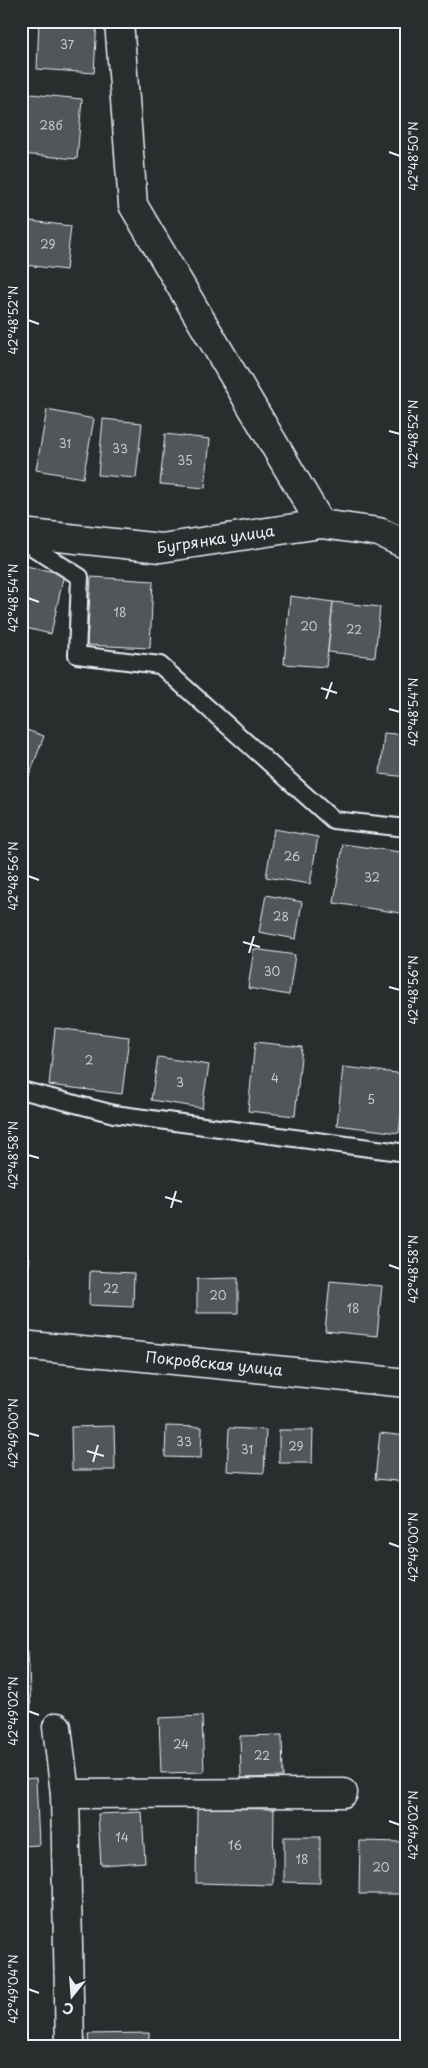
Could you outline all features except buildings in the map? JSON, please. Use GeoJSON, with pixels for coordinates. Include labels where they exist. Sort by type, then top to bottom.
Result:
{"type":"FeatureCollection","features":[{"type":"Feature","properties":{"kind":"street"},"geometry":{"type":"LineString","coordinates":[[119,21],[133,206],[321,524]]}},
{"type":"Feature","properties":{"kind":"street","name":"Бугрянка улица"},"geometry":{"type":"LineString","coordinates":[[21,533],[161,548],[321,524],[379,532],[407,545]]}},
{"type":"Feature","properties":{"kind":"street","name":"Покровская улица"},"geometry":{"type":"LineString","coordinates":[[21,1345],[407,1383]]}},
{"type":"Feature","properties":{"kind":"street"},"geometry":{"type":"LineString","coordinates":[[57,1727],[65,1794],[70,2047]]}},
{"type":"Feature","properties":{"kind":"street"},"geometry":{"type":"LineString","coordinates":[[65,1794],[343,1793]]}},
{"type":"Feature","properties":{"kind":"lane"},"geometry":{"type":"LineString","coordinates":[[21,540],[80,577],[77,655],[160,665],[333,820],[407,828]]}},
{"type":"Feature","properties":{"kind":"lane"},"geometry":{"type":"LineString","coordinates":[[21,1090],[114,1114],[407,1153]]}}]}
